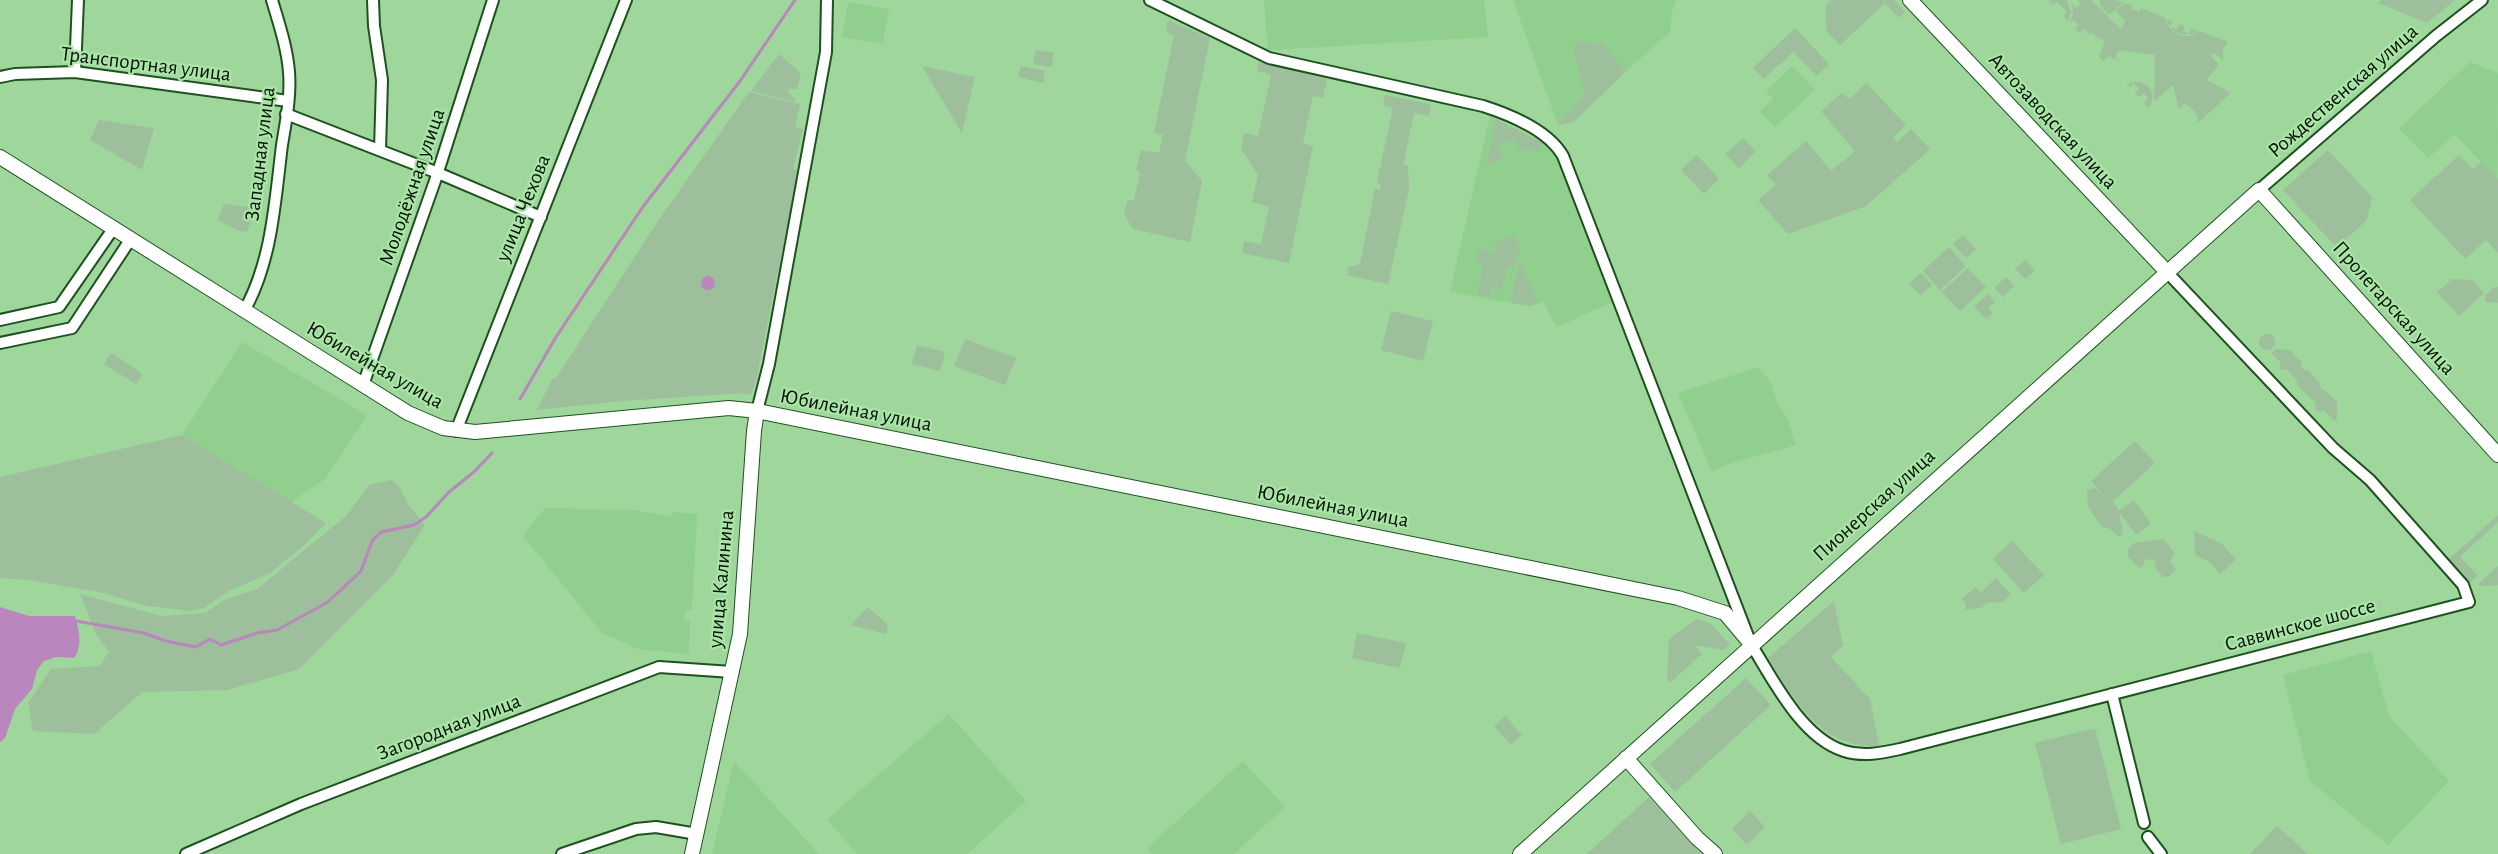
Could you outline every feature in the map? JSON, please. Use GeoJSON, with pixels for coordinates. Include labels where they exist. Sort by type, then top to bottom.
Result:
{"type":"FeatureCollection","features":[{"type":"Feature","properties":{"kind":"main road","name":"Автозаводская улица"},"geometry":{"type":"LineString","coordinates":[[1910,0],[2166,272]]}},
{"type":"Feature","properties":{"kind":"main road","name":"Юбилейная улица"},"geometry":{"type":"LineString","coordinates":[[0,157],[426,423],[456,431],[476,432],[729,408],[757,411],[1678,598],[1725,614]]}},
{"type":"Feature","properties":{"kind":"main road","name":"Пионерская улица"},"geometry":{"type":"LineString","coordinates":[[1520,854],[1751,644],[2259,190]]}},
{"type":"Feature","properties":{"kind":"main road","name":"Пролетарская улица"},"geometry":{"type":"LineString","coordinates":[[2259,190],[2498,455]]}},
{"type":"Feature","properties":{"kind":"main road","name":"улица Калинина"},"geometry":{"type":"LineString","coordinates":[[692,854],[740,634],[757,411]]}},
{"type":"Feature","properties":{"kind":"main road"},"geometry":{"type":"LineString","coordinates":[[1725,614],[1751,644]]}},
{"type":"Feature","properties":{"kind":"main road"},"geometry":{"type":"LineString","coordinates":[[1626,758],[1696,838],[1715,854]]}},
{"type":"Feature","properties":{"kind":"street"},"geometry":{"type":"LineString","coordinates":[[75,72],[78,0]]}},
{"type":"Feature","properties":{"kind":"street","name":"Западная улица"},"geometry":{"type":"LineString","coordinates":[[244,311],[258,286],[263,266],[274,211],[290,85],[288,57],[272,0]]}},
{"type":"Feature","properties":{"kind":"street"},"geometry":{"type":"LineString","coordinates":[[373,0],[374,26],[382,80],[380,150]]}},
{"type":"Feature","properties":{"kind":"street","name":"Молодёжная улица"},"geometry":{"type":"LineString","coordinates":[[363,385],[438,172],[493,0]]}},
{"type":"Feature","properties":{"kind":"street","name":"улица Чехова"},"geometry":{"type":"LineString","coordinates":[[456,431],[626,0]]}},
{"type":"Feature","properties":{"kind":"street"},"geometry":{"type":"LineString","coordinates":[[757,411],[770,364],[826,52],[827,0]]}},
{"type":"Feature","properties":{"kind":"street","name":"Саввинское шоссе"},"geometry":{"type":"LineString","coordinates":[[1150,0],[1269,58],[1483,106],[1515,119],[1554,143],[1563,156],[1751,644],[1776,686],[1802,720],[1832,746],[1852,753],[1882,753],[1900,749],[2469,602],[2463,585],[2370,480],[2333,448],[2166,272]]}},
{"type":"Feature","properties":{"kind":"street","name":"Рождественская улица"},"geometry":{"type":"LineString","coordinates":[[2259,190],[2436,36],[2482,0]]}},
{"type":"Feature","properties":{"kind":"street","name":"Транспортная улица"},"geometry":{"type":"LineString","coordinates":[[0,77],[15,74],[75,72],[288,101]]}},
{"type":"Feature","properties":{"kind":"street"},"geometry":{"type":"LineString","coordinates":[[286,114],[438,172],[541,217]]}},
{"type":"Feature","properties":{"kind":"street"},"geometry":{"type":"LineString","coordinates":[[0,320],[59,307],[113,229]]}},
{"type":"Feature","properties":{"kind":"street"},"geometry":{"type":"LineString","coordinates":[[0,343],[72,328],[130,240]]}},
{"type":"Feature","properties":{"kind":"street"},"geometry":{"type":"LineString","coordinates":[[1725,614],[1736,604]]}},
{"type":"Feature","properties":{"kind":"street","name":"Загородная улица"},"geometry":{"type":"LineString","coordinates":[[186,854],[301,804],[659,667],[732,672]]}},
{"type":"Feature","properties":{"kind":"street"},"geometry":{"type":"LineString","coordinates":[[2112,694],[2144,823]]}},
{"type":"Feature","properties":{"kind":"street"},"geometry":{"type":"LineString","coordinates":[[562,854],[636,829],[656,827],[697,834]]}},
{"type":"Feature","properties":{"kind":"street"},"geometry":{"type":"LineString","coordinates":[[2148,837],[2161,854]]}},
{"type":"Feature","properties":{"kind":"shaded area"},"geometry":{"type":"Polygon","coordinates":[[[1264,0],[1484,0],[1488,37],[1268,50],[1264,0]]]}},
{"type":"Feature","properties":{"kind":"shaded area"},"geometry":{"type":"Polygon","coordinates":[[[1513,0],[1677,0],[1673,7],[1670,32],[1625,72],[1604,44],[1585,94],[1558,125],[1513,0]]]}},
{"type":"Feature","properties":{"kind":"shaded area"},"geometry":{"type":"Polygon","coordinates":[[[1832,0],[1894,0],[1905,12],[1899,18],[1885,3],[1840,45],[1826,30],[1826,5],[1832,0]]]}},
{"type":"Feature","properties":{"kind":"shaded area"},"geometry":{"type":"Polygon","coordinates":[[[2048,0],[2067,0],[2071,12],[2068,21],[2063,16],[2067,12],[2057,2],[2053,5],[2048,0]]]}},
{"type":"Feature","properties":{"kind":"shaded area"},"geometry":{"type":"Polygon","coordinates":[[[2078,0],[2091,0],[2121,29],[2125,21],[2116,11],[2125,3],[2132,5],[2131,9],[2139,12],[2141,8],[2165,18],[2170,29],[2179,35],[2189,36],[2200,31],[2228,42],[2223,49],[2223,61],[2215,53],[2211,56],[2219,65],[2206,80],[2231,93],[2198,123],[2196,114],[2190,107],[2184,104],[2179,109],[2173,85],[2154,101],[2155,55],[2119,50],[2114,60],[2110,55],[2103,61],[2099,57],[2105,41],[2091,33],[2089,35],[2084,29],[2079,33],[2075,29],[2079,25],[2074,20],[2070,23],[2073,13],[2072,4],[2076,8],[2081,4],[2078,0]]]}},
{"type":"Feature","properties":{"kind":"shaded area"},"geometry":{"type":"Polygon","coordinates":[[[2100,0],[2114,0],[2123,3],[2109,15],[2100,5],[2100,0]]]}},
{"type":"Feature","properties":{"kind":"shaded area"},"geometry":{"type":"Polygon","coordinates":[[[2382,0],[2455,0],[2427,23],[2378,3],[2382,0]]]}},
{"type":"Feature","properties":{"kind":"shaded area"},"geometry":{"type":"Polygon","coordinates":[[[848,2],[889,9],[883,44],[842,37],[848,2]]]}},
{"type":"Feature","properties":{"kind":"shaded area"},"geometry":{"type":"Polygon","coordinates":[[[1168,20],[1210,38],[1185,161],[1202,181],[1190,242],[1133,229],[1124,214],[1128,200],[1134,201],[1140,172],[1136,170],[1141,150],[1159,153],[1163,135],[1154,133],[1174,35],[1166,32],[1168,20]]]}},
{"type":"Feature","properties":{"kind":"shaded area"},"geometry":{"type":"Polygon","coordinates":[[[2179,24],[2184,26],[2183,31],[2189,34],[2191,29],[2198,31],[2188,35],[2183,35],[2171,27],[2177,29],[2179,24]]]}},
{"type":"Feature","properties":{"kind":"shaded area"},"geometry":{"type":"Polygon","coordinates":[[[1795,28],[1829,64],[1816,76],[1793,52],[1764,79],[1753,68],[1795,28]]]}},
{"type":"Feature","properties":{"kind":"shaded area"},"geometry":{"type":"Polygon","coordinates":[[[1579,42],[1604,44],[1625,72],[1574,122],[1558,125],[1585,94],[1573,48],[1579,42]]]}},
{"type":"Feature","properties":{"kind":"shaded area"},"geometry":{"type":"Polygon","coordinates":[[[1036,50],[1054,53],[1051,67],[1033,64],[1036,50]]]}},
{"type":"Feature","properties":{"kind":"shaded area"},"geometry":{"type":"Polygon","coordinates":[[[779,54],[801,73],[797,89],[787,89],[796,102],[751,91],[779,54]]]}},
{"type":"Feature","properties":{"kind":"shaded area"},"geometry":{"type":"Polygon","coordinates":[[[1259,62],[1327,79],[1323,98],[1313,96],[1303,143],[1313,146],[1289,263],[1242,253],[1244,241],[1261,244],[1269,207],[1252,202],[1258,175],[1241,148],[1244,133],[1258,136],[1271,75],[1257,71],[1259,62]]]}},
{"type":"Feature","properties":{"kind":"shaded area"},"geometry":{"type":"Polygon","coordinates":[[[2470,62],[2498,73],[2497,180],[2455,134],[2428,158],[2399,128],[2470,62]]]}},
{"type":"Feature","properties":{"kind":"shaded area"},"geometry":{"type":"Polygon","coordinates":[[[922,66],[975,77],[962,133],[922,66]]]}},
{"type":"Feature","properties":{"kind":"shaded area"},"geometry":{"type":"Polygon","coordinates":[[[1021,66],[1045,71],[1043,83],[1018,77],[1021,66]]]}},
{"type":"Feature","properties":{"kind":"shaded area"},"geometry":{"type":"Polygon","coordinates":[[[1792,66],[1815,90],[1775,127],[1760,111],[1773,99],[1766,91],[1792,66]]]}},
{"type":"Feature","properties":{"kind":"shaded area"},"geometry":{"type":"Polygon","coordinates":[[[2135,81],[2145,84],[2151,90],[2152,99],[2149,108],[2144,102],[2148,98],[2144,93],[2139,97],[2135,93],[2139,89],[2134,83],[2130,87],[2127,84],[2135,81]]]}},
{"type":"Feature","properties":{"kind":"shaded area"},"geometry":{"type":"Polygon","coordinates":[[[1866,83],[1906,125],[1893,137],[1897,142],[1911,129],[1930,149],[1866,206],[1788,234],[1758,200],[1776,185],[1767,175],[1806,141],[1831,171],[1855,151],[1821,111],[1842,93],[1849,99],[1866,83]]]}},
{"type":"Feature","properties":{"kind":"shaded area"},"geometry":{"type":"Polygon","coordinates":[[[749,92],[800,104],[795,127],[803,129],[793,169],[798,171],[756,381],[751,395],[744,393],[622,401],[537,410],[552,379],[556,378],[660,218],[749,92]]]}},
{"type":"Feature","properties":{"kind":"shaded area"},"geometry":{"type":"Polygon","coordinates":[[[1385,95],[1431,104],[1429,116],[1414,113],[1403,165],[1408,166],[1409,189],[1388,284],[1347,275],[1348,267],[1360,264],[1375,189],[1380,190],[1381,184],[1377,182],[1393,108],[1383,105],[1385,95]]]}},
{"type":"Feature","properties":{"kind":"shaded area"},"geometry":{"type":"Polygon","coordinates":[[[1490,116],[1553,148],[1614,301],[1560,326],[1555,324],[1543,301],[1531,306],[1450,292],[1490,116]]]}},
{"type":"Feature","properties":{"kind":"shaded area"},"geometry":{"type":"Polygon","coordinates":[[[1496,119],[1543,143],[1539,151],[1528,149],[1519,152],[1514,139],[1499,145],[1504,158],[1486,166],[1496,119]]]}},
{"type":"Feature","properties":{"kind":"shaded area"},"geometry":{"type":"Polygon","coordinates":[[[99,120],[154,128],[142,170],[90,140],[99,120]]]}},
{"type":"Feature","properties":{"kind":"shaded area"},"geometry":{"type":"Polygon","coordinates":[[[1743,138],[1756,152],[1739,168],[1725,154],[1743,138]]]}},
{"type":"Feature","properties":{"kind":"shaded area"},"geometry":{"type":"Polygon","coordinates":[[[2328,150],[2372,197],[2367,220],[2337,248],[2283,190],[2328,150]]]}},
{"type":"Feature","properties":{"kind":"shaded area"},"geometry":{"type":"Polygon","coordinates":[[[1697,155],[1719,179],[1704,194],[1681,170],[1697,155]]]}},
{"type":"Feature","properties":{"kind":"shaded area"},"geometry":{"type":"Polygon","coordinates":[[[2459,155],[2473,169],[2481,162],[2498,179],[2498,253],[2486,240],[2465,259],[2410,200],[2459,155]]]}},
{"type":"Feature","properties":{"kind":"shaded area"},"geometry":{"type":"Polygon","coordinates":[[[224,204],[255,208],[247,232],[237,230],[218,220],[224,204]]]}},
{"type":"Feature","properties":{"kind":"shaded area"},"geometry":{"type":"Polygon","coordinates":[[[1514,235],[1521,252],[1517,254],[1515,268],[1507,266],[1502,290],[1491,288],[1489,297],[1478,295],[1483,263],[1476,261],[1478,249],[1498,253],[1494,244],[1514,235]]]}},
{"type":"Feature","properties":{"kind":"shaded area"},"geometry":{"type":"Polygon","coordinates":[[[1963,235],[1976,249],[1966,258],[1953,244],[1963,235]]]}},
{"type":"Feature","properties":{"kind":"shaded area"},"geometry":{"type":"Polygon","coordinates":[[[1949,247],[1966,266],[1940,290],[1923,271],[1949,247]]]}},
{"type":"Feature","properties":{"kind":"shaded area"},"geometry":{"type":"Polygon","coordinates":[[[1519,260],[1538,303],[1531,306],[1511,303],[1519,260]]]}},
{"type":"Feature","properties":{"kind":"shaded area"},"geometry":{"type":"Polygon","coordinates":[[[2025,260],[2035,271],[2025,279],[2015,269],[2025,260]]]}},
{"type":"Feature","properties":{"kind":"shaded area"},"geometry":{"type":"Polygon","coordinates":[[[1968,268],[1986,287],[1960,311],[1942,292],[1968,268]]]}},
{"type":"Feature","properties":{"kind":"shaded area"},"geometry":{"type":"Polygon","coordinates":[[[1921,273],[1932,285],[1920,295],[1909,283],[1921,273]]]}},
{"type":"Feature","properties":{"kind":"shaded area"},"geometry":{"type":"Polygon","coordinates":[[[708,276],[713,278],[715,283],[713,288],[708,290],[703,288],[701,283],[703,278],[708,276]]]}},
{"type":"Feature","properties":{"kind":"shaded area"},"geometry":{"type":"Polygon","coordinates":[[[2006,277],[2014,286],[2003,297],[1994,288],[2006,277]]]}},
{"type":"Feature","properties":{"kind":"shaded area"},"geometry":{"type":"Polygon","coordinates":[[[2452,279],[2472,280],[2484,293],[2459,316],[2437,292],[2452,279]]]}},
{"type":"Feature","properties":{"kind":"shaded area"},"geometry":{"type":"Polygon","coordinates":[[[2494,287],[2498,287],[2498,303],[2485,302],[2486,295],[2494,287]]]}},
{"type":"Feature","properties":{"kind":"shaded area"},"geometry":{"type":"Polygon","coordinates":[[[1988,294],[1995,302],[1988,308],[1993,313],[1986,319],[1974,306],[1988,294]]]}},
{"type":"Feature","properties":{"kind":"shaded area"},"geometry":{"type":"Polygon","coordinates":[[[1391,311],[1433,321],[1423,361],[1381,350],[1391,311]]]}},
{"type":"Feature","properties":{"kind":"shaded area"},"geometry":{"type":"Polygon","coordinates":[[[2267,334],[2273,336],[2275,342],[2273,348],[2267,350],[2261,348],[2259,342],[2261,336],[2267,334]]]}},
{"type":"Feature","properties":{"kind":"shaded area"},"geometry":{"type":"Polygon","coordinates":[[[965,339],[1016,358],[1005,385],[954,366],[965,339]]]}},
{"type":"Feature","properties":{"kind":"shaded area"},"geometry":{"type":"Polygon","coordinates":[[[242,342],[367,415],[325,479],[285,506],[182,435],[242,342]]]}},
{"type":"Feature","properties":{"kind":"shaded area"},"geometry":{"type":"Polygon","coordinates":[[[917,345],[945,352],[940,371],[912,364],[917,345]]]}},
{"type":"Feature","properties":{"kind":"shaded area"},"geometry":{"type":"Polygon","coordinates":[[[2276,349],[2290,350],[2302,363],[2301,367],[2309,371],[2322,390],[2337,402],[2337,418],[2334,421],[2324,410],[2319,412],[2315,410],[2316,403],[2297,385],[2297,380],[2287,370],[2280,369],[2280,362],[2271,353],[2276,349]]]}},
{"type":"Feature","properties":{"kind":"shaded area"},"geometry":{"type":"Polygon","coordinates":[[[111,353],[143,374],[136,384],[104,364],[111,353]]]}},
{"type":"Feature","properties":{"kind":"shaded area"},"geometry":{"type":"Polygon","coordinates":[[[1759,367],[1771,383],[1778,406],[1787,417],[1796,445],[1728,464],[1712,472],[1678,393],[1759,367]]]}},
{"type":"Feature","properties":{"kind":"shaded area"},"geometry":{"type":"Polygon","coordinates":[[[182,435],[326,523],[302,547],[269,574],[230,590],[204,608],[190,611],[147,606],[104,593],[29,580],[0,578],[0,477],[182,435]]]}},
{"type":"Feature","properties":{"kind":"shaded area"},"geometry":{"type":"Polygon","coordinates":[[[2135,441],[2155,463],[2113,501],[2119,511],[2134,500],[2151,524],[2136,535],[2119,512],[2123,535],[2118,536],[2109,528],[2103,528],[2088,507],[2087,490],[2095,488],[2103,495],[2091,481],[2135,441]]]}},
{"type":"Feature","properties":{"kind":"shaded area"},"geometry":{"type":"Polygon","coordinates":[[[391,480],[400,488],[409,506],[425,525],[393,575],[299,669],[227,690],[142,692],[94,734],[33,731],[28,703],[51,669],[100,666],[109,651],[97,636],[80,594],[161,616],[205,613],[224,600],[257,589],[346,516],[369,485],[391,480]]]}},
{"type":"Feature","properties":{"kind":"shaded area"},"geometry":{"type":"Polygon","coordinates":[[[545,508],[633,510],[670,516],[674,512],[697,514],[692,610],[685,611],[684,620],[690,621],[689,654],[638,649],[602,633],[523,536],[545,508]]]}},
{"type":"Feature","properties":{"kind":"shaded area"},"geometry":{"type":"Polygon","coordinates":[[[2498,515],[2498,522],[2460,557],[2478,576],[2470,583],[2448,560],[2498,515]]]}},
{"type":"Feature","properties":{"kind":"shaded area"},"geometry":{"type":"Polygon","coordinates":[[[2194,531],[2222,544],[2236,560],[2220,574],[2210,562],[2195,555],[2194,531]]]}},
{"type":"Feature","properties":{"kind":"shaded area"},"geometry":{"type":"Polygon","coordinates":[[[2164,539],[2175,554],[2170,561],[2176,570],[2168,577],[2163,577],[2155,567],[2156,562],[2150,559],[2145,560],[2143,567],[2140,568],[2128,557],[2128,549],[2134,543],[2164,539]]]}},
{"type":"Feature","properties":{"kind":"shaded area"},"geometry":{"type":"Polygon","coordinates":[[[2012,541],[2044,575],[2024,593],[1993,559],[2012,541]]]}},
{"type":"Feature","properties":{"kind":"shaded area"},"geometry":{"type":"Polygon","coordinates":[[[2498,566],[2498,585],[2480,586],[2478,584],[2498,566]]]}},
{"type":"Feature","properties":{"kind":"shaded area"},"geometry":{"type":"Polygon","coordinates":[[[1996,578],[2011,594],[2003,602],[1986,603],[1983,607],[1966,610],[1966,604],[1962,599],[1976,587],[1981,592],[1996,578]]]}},
{"type":"Feature","properties":{"kind":"shaded area"},"geometry":{"type":"Polygon","coordinates":[[[1834,601],[1843,646],[1831,657],[1870,699],[1879,746],[1859,745],[1841,740],[1826,731],[1800,706],[1768,658],[1834,601]]]}},
{"type":"Feature","properties":{"kind":"shaded area"},"geometry":{"type":"Polygon","coordinates":[[[0,607],[29,616],[75,616],[79,648],[74,658],[56,657],[44,661],[37,670],[32,689],[15,709],[5,738],[0,742],[0,607]]]}},
{"type":"Feature","properties":{"kind":"shaded area"},"geometry":{"type":"Polygon","coordinates":[[[868,607],[888,625],[886,634],[851,625],[868,607]]]}},
{"type":"Feature","properties":{"kind":"shaded area"},"geometry":{"type":"Polygon","coordinates":[[[1696,619],[1710,623],[1730,645],[1724,650],[1694,645],[1702,654],[1670,683],[1667,679],[1669,639],[1696,619]]]}},
{"type":"Feature","properties":{"kind":"shaded area"},"geometry":{"type":"Polygon","coordinates":[[[1357,633],[1406,643],[1400,668],[1352,658],[1357,633]]]}},
{"type":"Feature","properties":{"kind":"shaded area"},"geometry":{"type":"Polygon","coordinates":[[[2371,651],[2389,716],[2449,781],[2388,845],[2310,781],[2283,675],[2371,651]]]}},
{"type":"Feature","properties":{"kind":"shaded area"},"geometry":{"type":"Polygon","coordinates":[[[1746,678],[1771,705],[1675,792],[1650,764],[1746,678]]]}},
{"type":"Feature","properties":{"kind":"shaded area"},"geometry":{"type":"Polygon","coordinates":[[[949,714],[1026,801],[967,854],[857,854],[827,819],[949,714]]]}},
{"type":"Feature","properties":{"kind":"shaded area"},"geometry":{"type":"Polygon","coordinates":[[[1505,716],[1522,735],[1511,745],[1494,726],[1505,716]]]}},
{"type":"Feature","properties":{"kind":"shaded area"},"geometry":{"type":"Polygon","coordinates":[[[2095,728],[2121,829],[2061,844],[2035,743],[2095,728]]]}},
{"type":"Feature","properties":{"kind":"shaded area"},"geometry":{"type":"Polygon","coordinates":[[[734,761],[819,854],[712,854],[734,761]]]}},
{"type":"Feature","properties":{"kind":"shaded area"},"geometry":{"type":"Polygon","coordinates":[[[1243,761],[1285,807],[1234,854],[1152,854],[1147,848],[1243,761]]]}},
{"type":"Feature","properties":{"kind":"shaded area"},"geometry":{"type":"Polygon","coordinates":[[[1649,797],[1701,854],[1587,854],[1649,797]]]}},
{"type":"Feature","properties":{"kind":"shaded area"},"geometry":{"type":"Polygon","coordinates":[[[1750,811],[1765,827],[1747,845],[1732,829],[1750,811]]]}},
{"type":"Feature","properties":{"kind":"shaded area"},"geometry":{"type":"Polygon","coordinates":[[[2277,826],[2308,854],[2250,854],[2277,826]]]}},
{"type":"Feature","properties":{"kind":"waterway"},"geometry":{"type":"LineString","coordinates":[[520,399],[556,337],[642,208],[740,81],[795,0]]}},
{"type":"Feature","properties":{"kind":"waterway"},"geometry":{"type":"LineString","coordinates":[[76,621],[144,633],[166,641],[196,647],[210,639],[221,645],[257,633],[277,630],[328,602],[361,571],[372,541],[381,532],[414,525],[426,517],[449,492],[475,471],[492,453]]}}]}
